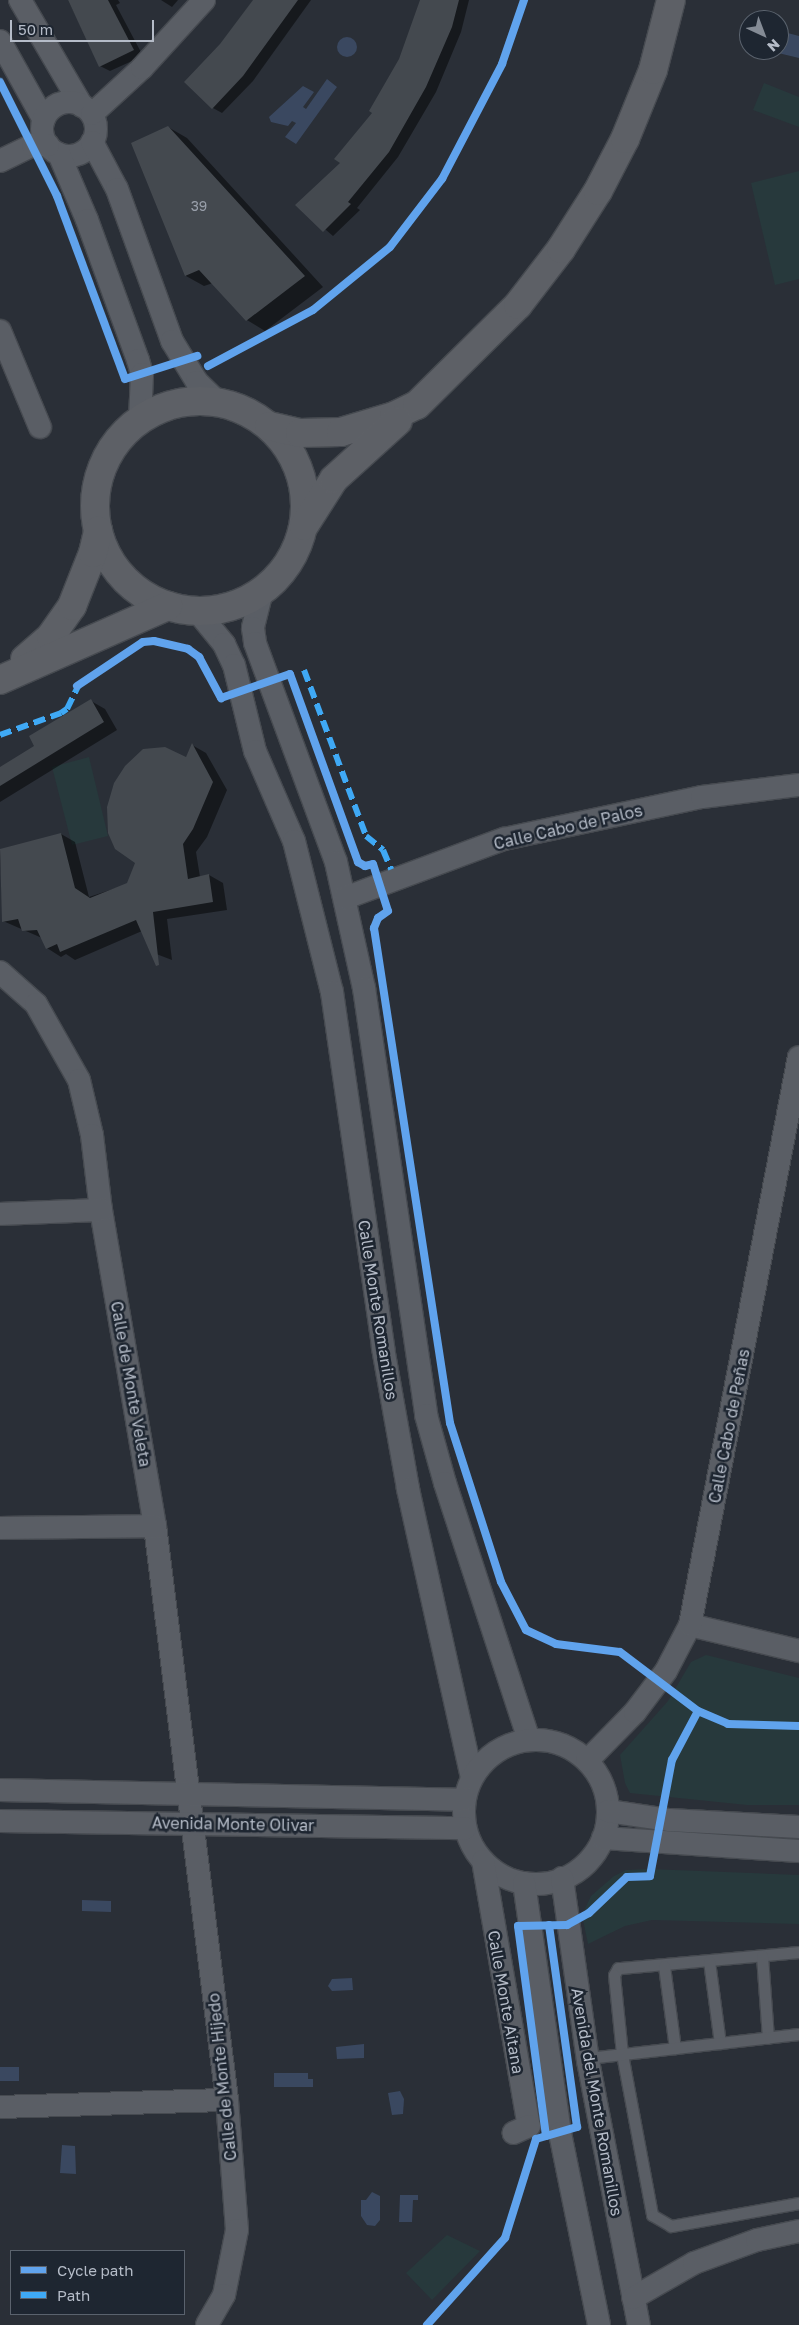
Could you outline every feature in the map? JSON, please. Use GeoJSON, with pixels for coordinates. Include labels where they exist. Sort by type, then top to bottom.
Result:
{"type":"FeatureCollection","features":[{"type":"Feature","properties":{"kind":"main road"},"geometry":{"type":"LineString","coordinates":[[303,527],[305,505],[298,468],[284,442],[269,426],[245,410],[218,402],[177,403],[140,420],[124,433],[102,469],[96,489],[98,531],[103,548],[123,578],[136,590],[168,606],[197,611],[231,606],[262,591],[288,563],[303,527],[334,479],[417,405],[518,305],[561,249],[593,199],[625,139],[652,70],[672,0]]}},
{"type":"Feature","properties":{"kind":"main road"},"geometry":{"type":"LineString","coordinates":[[269,426],[300,433],[341,432],[376,422],[417,405]]}},
{"type":"Feature","properties":{"kind":"main road"},"geometry":{"type":"LineString","coordinates":[[4,677],[51,636],[72,606],[90,562],[98,531]]}},
{"type":"Feature","properties":{"kind":"main road"},"geometry":{"type":"LineString","coordinates":[[4,677],[168,606]]}},
{"type":"Feature","properties":{"kind":"street"},"geometry":{"type":"LineString","coordinates":[[0,161],[34,145],[74,155],[92,142],[96,128],[20,0]]}},
{"type":"Feature","properties":{"kind":"street"},"geometry":{"type":"LineString","coordinates":[[87,110],[148,62],[204,0]]}},
{"type":"Feature","properties":{"kind":"street"},"geometry":{"type":"LineString","coordinates":[[0,41],[44,120],[43,137],[53,150],[87,220],[142,374],[140,420]]}},
{"type":"Feature","properties":{"kind":"street"},"geometry":{"type":"LineString","coordinates":[[44,120],[60,104],[87,110]]}},
{"type":"Feature","properties":{"kind":"street"},"geometry":{"type":"LineString","coordinates":[[92,142],[117,188],[172,341],[197,382],[218,402]]}},
{"type":"Feature","properties":{"kind":"street"},"geometry":{"type":"LineString","coordinates":[[0,331],[40,426]]}},
{"type":"Feature","properties":{"kind":"street","name":"Calle Monte Romanillos"},"geometry":{"type":"LineString","coordinates":[[262,591],[253,628],[254,644],[324,830],[345,898],[357,954],[426,1415],[445,1483],[529,1740]]}},
{"type":"Feature","properties":{"kind":"street","name":"Calle Monte Romanillos"},"geometry":{"type":"LineString","coordinates":[[197,611],[224,644],[234,665],[254,750],[294,841],[332,992],[383,1348],[408,1489],[472,1777]]}},
{"type":"Feature","properties":{"kind":"street","name":"Calle Cabo de Palos"},"geometry":{"type":"LineString","coordinates":[[345,898],[504,839],[702,797],[799,785]]}},
{"type":"Feature","properties":{"kind":"street"},"geometry":{"type":"LineString","coordinates":[[294,841],[303,827],[324,830]]}},
{"type":"Feature","properties":{"kind":"street"},"geometry":{"type":"LineString","coordinates":[[322,954],[335,960],[357,954]]}},
{"type":"Feature","properties":{"kind":"street","name":"Calle de Monte Veleta"},"geometry":{"type":"LineString","coordinates":[[0,972],[36,1004],[79,1080],[92,1135],[101,1210],[155,1526],[191,1824]]}},
{"type":"Feature","properties":{"kind":"street","name":"Calle Cabo de Peñas"},"geometry":{"type":"LineString","coordinates":[[587,1761],[634,1712],[666,1671],[690,1625],[799,1058]]}},
{"type":"Feature","properties":{"kind":"street"},"geometry":{"type":"LineString","coordinates":[[0,1214],[101,1210]]}},
{"type":"Feature","properties":{"kind":"street"},"geometry":{"type":"LineString","coordinates":[[0,1528],[155,1526]]}},
{"type":"Feature","properties":{"kind":"street"},"geometry":{"type":"LineString","coordinates":[[690,1625],[799,1650]]}},
{"type":"Feature","properties":{"kind":"street"},"geometry":{"type":"LineString","coordinates":[[529,1740],[563,1746],[587,1761],[605,1792],[608,1810],[603,1838],[593,1855],[579,1869],[562,1878],[544,1883],[524,1883],[509,1879],[483,1861],[465,1828],[464,1800],[472,1777],[486,1759],[506,1746],[529,1740]]}},
{"type":"Feature","properties":{"kind":"street","name":"Avenida Monte Olivar"},"geometry":{"type":"LineString","coordinates":[[0,1790],[187,1792],[464,1800]]}},
{"type":"Feature","properties":{"kind":"street"},"geometry":{"type":"LineString","coordinates":[[608,1810],[669,1820],[799,1827]]}},
{"type":"Feature","properties":{"kind":"street","name":"Avenida Monte Olivar"},"geometry":{"type":"LineString","coordinates":[[0,1821],[465,1828]]}},
{"type":"Feature","properties":{"kind":"street","name":"Calle de Monte Hijedo"},"geometry":{"type":"LineString","coordinates":[[191,1824],[226,2100],[237,2230],[224,2295],[207,2325]]}},
{"type":"Feature","properties":{"kind":"street"},"geometry":{"type":"LineString","coordinates":[[603,1838],[799,1851]]}},
{"type":"Feature","properties":{"kind":"street","name":"Calle Monte Aitana"},"geometry":{"type":"LineString","coordinates":[[483,1861],[529,2126],[513,2134]]}},
{"type":"Feature","properties":{"kind":"street","name":"Avenida del Monte Romanillos"},"geometry":{"type":"LineString","coordinates":[[562,1878],[588,2058],[632,2316]]}},
{"type":"Feature","properties":{"kind":"street"},"geometry":{"type":"LineString","coordinates":[[524,1883],[560,2133],[599,2325]]}},
{"type":"Feature","properties":{"kind":"street"},"geometry":{"type":"LineString","coordinates":[[550,2064],[588,2058]]}},
{"type":"Feature","properties":{"kind":"street"},"geometry":{"type":"LineString","coordinates":[[0,2107],[226,2100]]}},
{"type":"Feature","properties":{"kind":"street"},"geometry":{"type":"LineString","coordinates":[[632,2316],[694,2264],[757,2240],[799,2231]]}},
{"type":"Feature","properties":{"kind":"lane"},"geometry":{"type":"LineString","coordinates":[[799,1952],[664,1966],[618,1968],[614,1975],[622,2054],[652,2215],[671,2226],[799,2203]]}},
{"type":"Feature","properties":{"kind":"lane"},"geometry":{"type":"LineString","coordinates":[[762,1956],[768,2038]]}},
{"type":"Feature","properties":{"kind":"lane"},"geometry":{"type":"LineString","coordinates":[[710,1961],[720,2043]]}},
{"type":"Feature","properties":{"kind":"lane"},"geometry":{"type":"LineString","coordinates":[[664,1966],[674,2048]]}},
{"type":"Feature","properties":{"kind":"lane"},"geometry":{"type":"LineString","coordinates":[[588,2058],[799,2034]]}},
{"type":"Feature","properties":{"kind":"shaded area"},"geometry":{"type":"Polygon","coordinates":[[[764,83],[799,97],[799,127],[753,110],[764,83]]]}},
{"type":"Feature","properties":{"kind":"shaded area"},"geometry":{"type":"Polygon","coordinates":[[[799,171],[799,279],[775,285],[751,183],[799,171]]]}},
{"type":"Feature","properties":{"kind":"shaded area"},"geometry":{"type":"Polygon","coordinates":[[[89,757],[108,836],[72,845],[52,767],[89,757]]]}},
{"type":"Feature","properties":{"kind":"shaded area"},"geometry":{"type":"Polygon","coordinates":[[[706,1655],[799,1678],[799,1805],[747,1805],[630,1793],[625,1783],[620,1755],[668,1701],[691,1662],[706,1655]]]}},
{"type":"Feature","properties":{"kind":"shaded area"},"geometry":{"type":"Polygon","coordinates":[[[649,1869],[799,1875],[799,1924],[652,1920],[625,1926],[588,1944],[582,1915],[591,1896],[614,1876],[626,1870],[649,1869]]]}},
{"type":"Feature","properties":{"kind":"shaded area"},"geometry":{"type":"Polygon","coordinates":[[[447,2235],[480,2251],[432,2300],[406,2273],[447,2235]]]}},
{"type":"Feature","properties":{"kind":"water"},"geometry":{"type":"Polygon","coordinates":[[[789,33],[799,36],[799,58],[789,56],[789,33]]]}},
{"type":"Feature","properties":{"kind":"water"},"geometry":{"type":"Polygon","coordinates":[[[347,37],[354,40],[357,47],[354,54],[347,57],[340,54],[337,47],[340,40],[347,37]]]}},
{"type":"Feature","properties":{"kind":"water"},"geometry":{"type":"Polygon","coordinates":[[[327,79],[337,87],[296,144],[285,137],[296,123],[292,121],[288,126],[271,122],[269,117],[303,86],[314,92],[303,107],[306,109],[327,79]]]}},
{"type":"Feature","properties":{"kind":"water"},"geometry":{"type":"Polygon","coordinates":[[[82,1900],[111,1901],[111,1912],[82,1911],[82,1900]]]}},
{"type":"Feature","properties":{"kind":"water"},"geometry":{"type":"Polygon","coordinates":[[[352,1978],[353,1990],[332,1991],[328,1986],[332,1979],[352,1978]]]}},
{"type":"Feature","properties":{"kind":"water"},"geometry":{"type":"Polygon","coordinates":[[[364,2044],[364,2058],[337,2059],[336,2047],[364,2044]]]}},
{"type":"Feature","properties":{"kind":"water"},"geometry":{"type":"Polygon","coordinates":[[[0,2067],[19,2067],[19,2081],[0,2081],[0,2067]]]}},
{"type":"Feature","properties":{"kind":"water"},"geometry":{"type":"Polygon","coordinates":[[[274,2073],[308,2073],[308,2079],[313,2079],[313,2087],[274,2087],[274,2073]]]}},
{"type":"Feature","properties":{"kind":"water"},"geometry":{"type":"Polygon","coordinates":[[[400,2091],[404,2099],[403,2114],[392,2115],[388,2093],[400,2091]]]}},
{"type":"Feature","properties":{"kind":"water"},"geometry":{"type":"Polygon","coordinates":[[[62,2145],[75,2146],[76,2174],[60,2173],[62,2145]]]}},
{"type":"Feature","properties":{"kind":"water"},"geometry":{"type":"Polygon","coordinates":[[[372,2192],[380,2196],[380,2220],[375,2226],[367,2225],[361,2216],[361,2200],[366,2200],[372,2192]]]}},
{"type":"Feature","properties":{"kind":"water"},"geometry":{"type":"Polygon","coordinates":[[[400,2195],[418,2195],[418,2200],[413,2200],[412,2222],[399,2222],[400,2195]]]}},
{"type":"Feature","properties":{"kind":"building"},"geometry":{"type":"Polygon","coordinates":[[[68,0],[108,0],[134,50],[99,67],[68,0]]]}},
{"type":"Feature","properties":{"kind":"building"},"geometry":{"type":"Polygon","coordinates":[[[253,0],[298,0],[243,76],[212,109],[184,82],[220,44],[253,0]]]}},
{"type":"Feature","properties":{"kind":"building"},"geometry":{"type":"Polygon","coordinates":[[[420,0],[459,0],[452,27],[426,87],[389,152],[348,202],[351,204],[323,232],[295,205],[340,163],[334,159],[372,113],[369,111],[399,59],[420,0]]]}},
{"type":"Feature","properties":{"kind":"building"},"geometry":{"type":"Polygon","coordinates":[[[168,126],[305,276],[246,321],[199,270],[185,276],[131,143],[168,126]]]}},
{"type":"Feature","properties":{"kind":"building"},"geometry":{"type":"Polygon","coordinates":[[[91,699],[104,722],[0,786],[0,767],[34,746],[29,736],[91,699]]]}},
{"type":"Feature","properties":{"kind":"building"},"geometry":{"type":"Polygon","coordinates":[[[192,743],[213,782],[193,829],[183,844],[188,879],[209,874],[213,902],[153,912],[159,965],[156,966],[136,920],[60,952],[57,944],[46,949],[37,930],[22,931],[18,919],[2,922],[0,849],[61,833],[75,888],[90,898],[127,883],[135,863],[115,849],[108,833],[107,807],[114,783],[125,766],[143,749],[165,747],[186,757],[192,743]]]}},
{"type":"Feature","properties":{"kind":"marked path"},"geometry":{"type":"LineString","coordinates":[[304,670],[366,836],[383,850],[391,869]]}},
{"type":"Feature","properties":{"kind":"marked path"},"geometry":{"type":"LineString","coordinates":[[0,735],[61,713],[67,709],[78,686]]}},
{"type":"Feature","properties":{"kind":"cycle path"},"geometry":{"type":"LineString","coordinates":[[208,366],[313,310],[390,247],[442,179],[502,64],[524,0]]}},
{"type":"Feature","properties":{"kind":"cycle path"},"geometry":{"type":"LineString","coordinates":[[0,82],[57,196],[125,379],[197,356]]}},
{"type":"Feature","properties":{"kind":"cycle path"},"geometry":{"type":"LineString","coordinates":[[77,686],[143,642],[154,641],[188,649],[199,657],[221,698],[290,674],[358,862],[365,866],[373,864],[388,911],[378,918],[374,928],[450,1423],[501,1582],[526,1630],[556,1644],[620,1652],[698,1711],[728,1724],[799,1726]]}},
{"type":"Feature","properties":{"kind":"cycle path"},"geometry":{"type":"LineString","coordinates":[[546,2136],[518,1926],[567,1925],[589,1913],[627,1877],[650,1876],[672,1760],[698,1711]]}},
{"type":"Feature","properties":{"kind":"cycle path"},"geometry":{"type":"LineString","coordinates":[[427,2325],[505,2238],[536,2139],[577,2127],[549,1925]]}}]}
